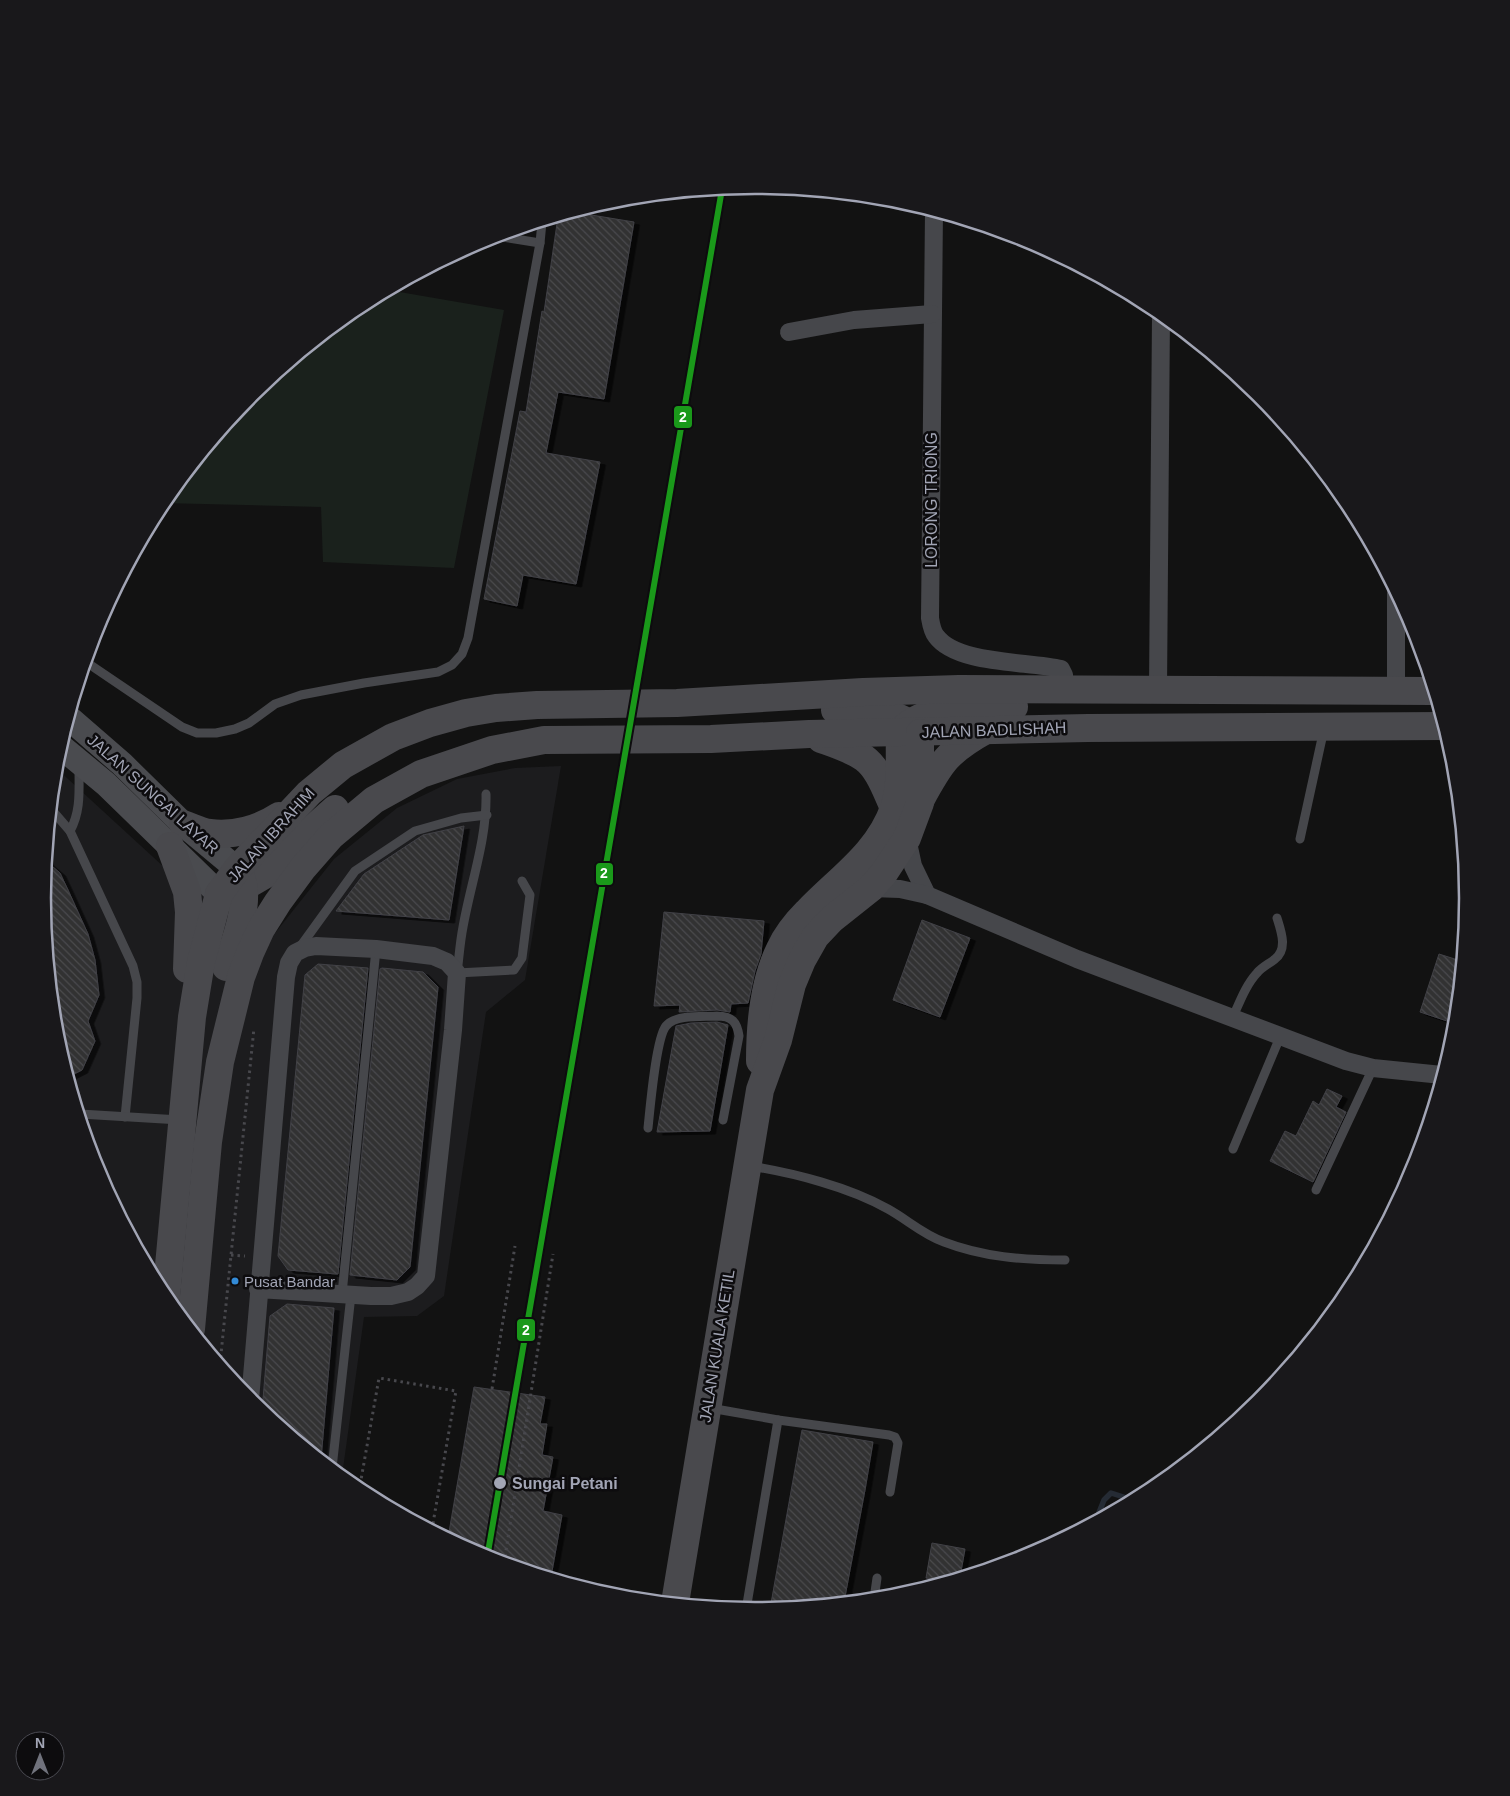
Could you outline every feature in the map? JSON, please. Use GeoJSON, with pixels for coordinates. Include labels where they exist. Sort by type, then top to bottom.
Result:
{"type":"FeatureCollection","features":[{"type":"Feature","properties":{"kind":"main road"},"geometry":{"type":"LineString","coordinates":[[670,703],[863,692],[1065,689],[1427,691]]}},
{"type":"Feature","properties":{"kind":"main road"},"geometry":{"type":"LineString","coordinates":[[670,703],[691,712],[712,715],[850,710],[879,711],[898,717],[910,730],[923,717],[939,711],[1077,704],[1094,701],[1115,689]]}},
{"type":"Feature","properties":{"kind":"main road","name":"JALAN IBRAHIM"},"geometry":{"type":"LineString","coordinates":[[167,1285],[192,1018],[201,962],[233,883],[294,807],[342,765],[393,737],[430,723],[466,713],[496,708],[537,705],[670,703]]}},
{"type":"Feature","properties":{"kind":"main road","name":"JALAN SUNGAI LAYAR"},"geometry":{"type":"LineString","coordinates":[[74,722],[122,764],[177,835]]}},
{"type":"Feature","properties":{"kind":"main road","name":"JALAN BADLISHAH"},"geometry":{"type":"LineString","coordinates":[[422,774],[492,750],[544,740],[667,739],[910,730],[1437,726]]}},
{"type":"Feature","properties":{"kind":"main road"},"geometry":{"type":"LineString","coordinates":[[809,734],[846,748],[865,758],[907,805],[942,762],[964,742],[988,729]]}},
{"type":"Feature","properties":{"kind":"main road","name":"JALAN KUALA KETIL"},"geometry":{"type":"LineString","coordinates":[[676,1597],[760,1090],[778,1040],[792,984],[802,960],[815,937],[832,919],[871,888],[884,873],[907,838],[907,805],[899,785],[910,730]]}},
{"type":"Feature","properties":{"kind":"main road","name":"JALAN SUNGAI LAYAR"},"geometry":{"type":"LineString","coordinates":[[67,752],[106,784],[177,835],[233,883]]}},
{"type":"Feature","properties":{"kind":"main road"},"geometry":{"type":"LineString","coordinates":[[220,1062],[216,1028],[219,999],[226,968],[242,920],[233,883],[273,869],[299,841],[332,811],[362,790],[388,777],[403,773],[422,774]]}},
{"type":"Feature","properties":{"kind":"main road"},"geometry":{"type":"LineString","coordinates":[[192,1319],[208,1142],[220,1062],[240,977],[261,928],[303,868],[330,836],[374,800],[422,774]]}},
{"type":"Feature","properties":{"kind":"main road","name":"JALAN KUALA KETIL"},"geometry":{"type":"LineString","coordinates":[[760,1090],[749,1037],[780,949],[807,911],[857,865],[872,848],[885,828],[907,805]]}},
{"type":"Feature","properties":{"kind":"main road"},"geometry":{"type":"LineString","coordinates":[[192,1018],[185,990],[189,920],[187,892],[177,835],[241,832],[269,823],[294,807]]}},
{"type":"Feature","properties":{"kind":"street","name":"LORONG TRIONG"},"geometry":{"type":"LineString","coordinates":[[934,217],[930,618],[932,626],[935,635],[950,648],[994,660],[1061,669],[1064,674],[1065,689]]}},
{"type":"Feature","properties":{"kind":"street"},"geometry":{"type":"LineString","coordinates":[[789,332],[854,320],[932,314]]}},
{"type":"Feature","properties":{"kind":"street"},"geometry":{"type":"LineString","coordinates":[[1158,690],[1161,324]]}},
{"type":"Feature","properties":{"kind":"street"},"geometry":{"type":"LineString","coordinates":[[1396,609],[1396,691]]}},
{"type":"Feature","properties":{"kind":"street"},"geometry":{"type":"LineString","coordinates":[[907,838],[913,866],[927,895]]}},
{"type":"Feature","properties":{"kind":"street"},"geometry":{"type":"LineString","coordinates":[[871,888],[900,889],[927,895],[1077,959],[1346,1061],[1373,1068],[1436,1074]]}},
{"type":"Feature","properties":{"kind":"street"},"geometry":{"type":"LineString","coordinates":[[251,1389],[258,1289],[286,977],[289,963],[295,953],[305,948],[316,946],[376,949],[432,956],[447,962],[457,973],[452,1040],[426,1276],[422,1282],[408,1292],[391,1296],[258,1289]]}},
{"type":"Feature","properties":{"kind":"lane"},"geometry":{"type":"LineString","coordinates":[[91,666],[182,727],[197,733],[216,734],[249,723],[275,704],[301,695],[364,682],[438,672],[452,665],[462,654],[468,638],[541,228]]}},
{"type":"Feature","properties":{"kind":"lane"},"geometry":{"type":"LineString","coordinates":[[512,238],[540,243]]}},
{"type":"Feature","properties":{"kind":"lane"},"geometry":{"type":"LineString","coordinates":[[1300,839],[1325,726]]}},
{"type":"Feature","properties":{"kind":"lane"},"geometry":{"type":"LineString","coordinates":[[70,831],[76,820],[79,806],[80,762]]}},
{"type":"Feature","properties":{"kind":"lane"},"geometry":{"type":"LineString","coordinates":[[486,794],[487,815],[463,927],[457,973],[514,970],[522,958],[530,895],[522,881]]}},
{"type":"Feature","properties":{"kind":"lane"},"geometry":{"type":"LineString","coordinates":[[56,815],[70,831],[133,966],[137,982],[125,1117]]}},
{"type":"Feature","properties":{"kind":"lane"},"geometry":{"type":"LineString","coordinates":[[295,953],[355,871],[415,831],[461,818],[487,815]]}},
{"type":"Feature","properties":{"kind":"lane"},"geometry":{"type":"LineString","coordinates":[[1232,1019],[1256,974],[1265,965],[1278,957],[1283,946],[1282,933],[1276,918]]}},
{"type":"Feature","properties":{"kind":"lane"},"geometry":{"type":"LineString","coordinates":[[333,1460],[376,949]]}},
{"type":"Feature","properties":{"kind":"lane"},"geometry":{"type":"LineString","coordinates":[[648,1128],[659,1042],[666,1026],[680,1018],[725,1016],[732,1019],[749,1037],[724,1120]]}},
{"type":"Feature","properties":{"kind":"lane"},"geometry":{"type":"LineString","coordinates":[[1233,1149],[1280,1037]]}},
{"type":"Feature","properties":{"kind":"lane"},"geometry":{"type":"LineString","coordinates":[[1316,1190],[1373,1068]]}},
{"type":"Feature","properties":{"kind":"lane"},"geometry":{"type":"LineString","coordinates":[[86,1114],[183,1120]]}},
{"type":"Feature","properties":{"kind":"lane"},"geometry":{"type":"LineString","coordinates":[[747,1166],[780,1171],[864,1198],[888,1209],[918,1230],[944,1242],[980,1254],[1023,1260],[1064,1260]]}},
{"type":"Feature","properties":{"kind":"lane"},"geometry":{"type":"LineString","coordinates":[[707,1408],[895,1437],[898,1443],[890,1492]]}},
{"type":"Feature","properties":{"kind":"lane"},"geometry":{"type":"LineString","coordinates":[[747,1602],[778,1420]]}},
{"type":"Feature","properties":{"kind":"lane"},"geometry":{"type":"LineString","coordinates":[[875,1591],[877,1578]]}},
{"type":"Feature","properties":{"kind":"path"},"geometry":{"type":"LineString","coordinates":[[221,1356],[255,1018]]}},
{"type":"Feature","properties":{"kind":"path"},"geometry":{"type":"LineString","coordinates":[[492,1390],[515,1246]]}},
{"type":"Feature","properties":{"kind":"path"},"geometry":{"type":"LineString","coordinates":[[505,1555],[553,1254]]}},
{"type":"Feature","properties":{"kind":"path"},"geometry":{"type":"LineString","coordinates":[[361,1481],[379,1378],[456,1391],[433,1523]]}},
{"type":"Feature","properties":{"kind":"shaded area"},"geometry":{"type":"Polygon","coordinates":[[[398,292],[504,310],[454,568],[323,562],[321,507],[173,503],[226,434],[257,400],[327,340],[364,313],[398,292]]]}},
{"type":"Feature","properties":{"kind":"shaded area"},"geometry":{"type":"Polygon","coordinates":[[[561,766],[525,980],[486,1012],[444,1296],[417,1316],[364,1317],[343,1468],[291,1427],[257,1396],[197,1326],[170,1289],[146,1250],[124,1209],[105,1167],[75,1080],[57,990],[51,898],[57,806],[63,774],[165,868],[272,937],[334,859],[397,808],[457,779],[515,768],[561,766]]]}},
{"type":"Feature","properties":{"kind":"building"},"geometry":{"type":"Polygon","coordinates":[[[589,215],[634,222],[604,399],[558,392],[546,453],[600,462],[576,584],[523,575],[517,606],[484,599],[520,411],[526,412],[542,311],[544,312],[557,223],[589,215]]]}},
{"type":"Feature","properties":{"kind":"building"},"geometry":{"type":"Polygon","coordinates":[[[464,826],[449,920],[336,911],[364,874],[423,835],[464,826]]]}},
{"type":"Feature","properties":{"kind":"building"},"geometry":{"type":"Polygon","coordinates":[[[52,866],[60,873],[88,934],[95,960],[99,995],[88,1021],[95,1041],[82,1070],[74,1074],[57,990],[51,898],[52,866]]]}},
{"type":"Feature","properties":{"kind":"building"},"geometry":{"type":"Polygon","coordinates":[[[664,912],[764,921],[761,954],[748,1003],[731,1004],[730,1012],[717,1010],[679,1012],[680,1005],[654,1006],[664,912]]]}},
{"type":"Feature","properties":{"kind":"building"},"geometry":{"type":"Polygon","coordinates":[[[922,920],[970,938],[940,1017],[893,1000],[922,920]]]}},
{"type":"Feature","properties":{"kind":"building"},"geometry":{"type":"Polygon","coordinates":[[[1439,954],[1456,959],[1447,1021],[1420,1012],[1439,954]]]}},
{"type":"Feature","properties":{"kind":"building"},"geometry":{"type":"Polygon","coordinates":[[[318,964],[368,968],[338,1274],[288,1270],[278,1256],[305,975],[318,964]]]}},
{"type":"Feature","properties":{"kind":"building"},"geometry":{"type":"Polygon","coordinates":[[[380,969],[423,972],[438,987],[410,1267],[397,1280],[350,1275],[380,969]]]}},
{"type":"Feature","properties":{"kind":"building"},"geometry":{"type":"Polygon","coordinates":[[[717,1022],[728,1025],[710,1131],[657,1132],[676,1026],[691,1023],[717,1022]]]}},
{"type":"Feature","properties":{"kind":"building"},"geometry":{"type":"Polygon","coordinates":[[[1327,1089],[1342,1096],[1336,1107],[1346,1112],[1313,1182],[1270,1161],[1285,1131],[1296,1136],[1313,1101],[1319,1105],[1327,1089]]]}},
{"type":"Feature","properties":{"kind":"building"},"geometry":{"type":"Polygon","coordinates":[[[287,1304],[334,1308],[322,1452],[263,1401],[270,1316],[287,1304]]]}},
{"type":"Feature","properties":{"kind":"building","name":"Sungai Petani"},"geometry":{"type":"Polygon","coordinates":[[[474,1387],[545,1397],[540,1424],[547,1424],[542,1455],[553,1457],[543,1511],[562,1515],[552,1571],[486,1548],[449,1531],[474,1387]]]}},
{"type":"Feature","properties":{"kind":"building"},"geometry":{"type":"Polygon","coordinates":[[[802,1430],[873,1442],[845,1596],[771,1601],[802,1430]]]}},
{"type":"Feature","properties":{"kind":"building"},"geometry":{"type":"Polygon","coordinates":[[[932,1543],[965,1549],[961,1570],[932,1579],[926,1578],[932,1543]]]}},
{"type":"Feature","properties":{"kind":"waterway"},"geometry":{"type":"LineString","coordinates":[[1100,1511],[1104,1500],[1111,1493],[1123,1497]]}},
{"type":"Feature","properties":{"kind":"transit line","name":"2"},"geometry":{"type":"LineString","coordinates":[[489,1549],[721,195]]}},
{"type":"Feature","properties":{"kind":"place","name":"Pusat Bandar"},"geometry":{"type":"Point","coordinates":[235,1281]}},
{"type":"Feature","properties":{"kind":"place","name":"Sungai Petani"},"geometry":{"type":"Point","coordinates":[500,1483]}}]}
